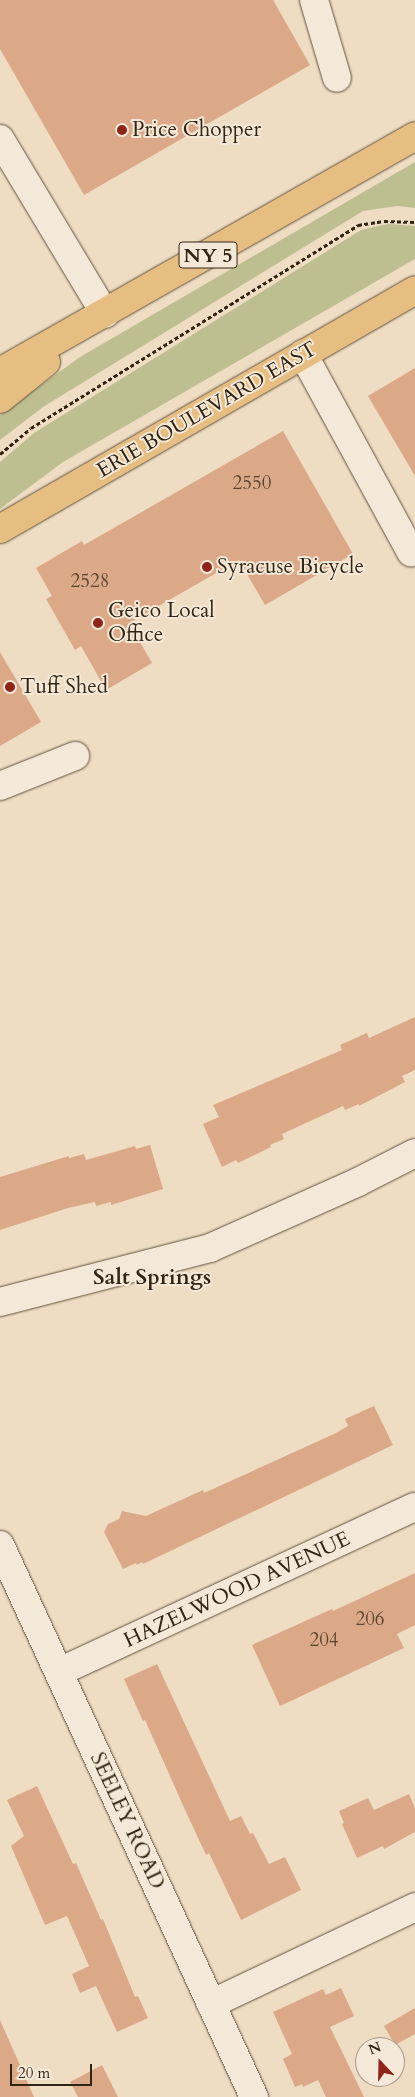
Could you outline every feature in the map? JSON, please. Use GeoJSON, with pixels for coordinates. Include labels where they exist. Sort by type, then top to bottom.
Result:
{"type":"FeatureCollection","features":[{"type":"Feature","properties":{"kind":"main road","name":"NY 5"},"geometry":{"type":"LineString","coordinates":[[0,372],[415,136]]}},
{"type":"Feature","properties":{"kind":"main road","name":"ERIE BOULEVARD EAST"},"geometry":{"type":"LineString","coordinates":[[0,529],[415,290]]}},
{"type":"Feature","properties":{"kind":"main road"},"geometry":{"type":"LineString","coordinates":[[0,398],[105,314]]}},
{"type":"Feature","properties":{"kind":"street"},"geometry":{"type":"LineString","coordinates":[[314,0],[337,78]]}},
{"type":"Feature","properties":{"kind":"street"},"geometry":{"type":"LineString","coordinates":[[0,139],[105,314]]}},
{"type":"Feature","properties":{"kind":"street"},"geometry":{"type":"LineString","coordinates":[[303,354],[411,552]]}},
{"type":"Feature","properties":{"kind":"street"},"geometry":{"type":"LineString","coordinates":[[0,786],[75,756]]}},
{"type":"Feature","properties":{"kind":"street"},"geometry":{"type":"LineString","coordinates":[[0,1302],[210,1248],[358,1182],[415,1153]]}},
{"type":"Feature","properties":{"kind":"street","name":"HAZELWOOD AVENUE"},"geometry":{"type":"LineString","coordinates":[[59,1672],[415,1507]]}},
{"type":"Feature","properties":{"kind":"street","name":"SEELEY ROAD"},"geometry":{"type":"LineString","coordinates":[[0,1545],[211,2004],[247,2095]]}},
{"type":"Feature","properties":{"kind":"street"},"geometry":{"type":"LineString","coordinates":[[211,2004],[415,1907]]}},
{"type":"Feature","properties":{"kind":"path"},"geometry":{"type":"LineString","coordinates":[[0,454],[31,428],[358,225],[384,220],[415,222]]}},
{"type":"Feature","properties":{"kind":"green space"},"geometry":{"type":"Polygon","coordinates":[[[415,162],[415,208],[397,206],[363,211],[43,407],[0,440],[0,415],[80,357],[415,162]]]}},
{"type":"Feature","properties":{"kind":"green space"},"geometry":{"type":"Polygon","coordinates":[[[388,224],[415,226],[415,259],[63,462],[0,509],[0,462],[34,433],[361,230],[388,224]]]}},
{"type":"Feature","properties":{"kind":"building","name":"Price Chopper"},"geometry":{"type":"Polygon","coordinates":[[[0,0],[273,0],[310,65],[84,195],[0,49],[0,0]]]}},
{"type":"Feature","properties":{"kind":"building"},"geometry":{"type":"Polygon","coordinates":[[[415,368],[415,476],[368,396],[415,368]]]}},
{"type":"Feature","properties":{"kind":"building"},"geometry":{"type":"Polygon","coordinates":[[[283,431],[353,554],[265,605],[239,560],[129,623],[152,663],[106,690],[81,646],[75,650],[46,599],[52,596],[36,568],[82,541],[84,545],[283,431]]]}},
{"type":"Feature","properties":{"kind":"building","name":"Tuff Shed"},"geometry":{"type":"Polygon","coordinates":[[[0,652],[41,722],[0,746],[0,652]]]}},
{"type":"Feature","properties":{"kind":"building"},"geometry":{"type":"Polygon","coordinates":[[[415,1017],[415,1070],[402,1076],[405,1082],[359,1106],[359,1104],[345,1110],[343,1106],[282,1134],[284,1139],[270,1145],[271,1147],[238,1163],[236,1160],[222,1167],[203,1124],[219,1117],[213,1105],[342,1050],[340,1045],[367,1033],[369,1038],[415,1017]]]}},
{"type":"Feature","properties":{"kind":"building"},"geometry":{"type":"Polygon","coordinates":[[[150,1145],[163,1189],[111,1205],[111,1202],[96,1206],[95,1202],[68,1208],[0,1230],[0,1177],[69,1156],[69,1158],[84,1154],[86,1160],[135,1146],[136,1149],[150,1145]]]}},
{"type":"Feature","properties":{"kind":"building"},"geometry":{"type":"Polygon","coordinates":[[[374,1406],[393,1445],[143,1564],[142,1562],[137,1565],[136,1563],[123,1569],[104,1532],[108,1524],[119,1519],[122,1511],[146,1516],[203,1490],[204,1493],[334,1434],[348,1426],[345,1419],[374,1406]]]}},
{"type":"Feature","properties":{"kind":"building"},"geometry":{"type":"Polygon","coordinates":[[[415,1573],[415,1625],[397,1634],[404,1648],[280,1706],[252,1645],[332,1609],[333,1611],[415,1573]]]}},
{"type":"Feature","properties":{"kind":"building"},"geometry":{"type":"Polygon","coordinates":[[[157,1664],[230,1821],[241,1816],[250,1834],[253,1833],[269,1864],[285,1857],[301,1890],[241,1920],[209,1853],[206,1855],[145,1720],[143,1721],[124,1679],[157,1664]]]}},
{"type":"Feature","properties":{"kind":"building"},"geometry":{"type":"Polygon","coordinates":[[[37,1786],[73,1864],[76,1863],[101,1920],[103,1919],[135,1997],[138,1996],[148,2018],[117,2032],[96,1986],[80,1993],[72,1974],[89,1966],[67,1916],[45,1925],[11,1846],[24,1836],[7,1800],[37,1786]]]}},
{"type":"Feature","properties":{"kind":"building"},"geometry":{"type":"Polygon","coordinates":[[[409,1794],[415,1808],[415,1832],[384,1849],[383,1846],[357,1858],[342,1824],[344,1823],[339,1811],[368,1798],[374,1810],[409,1794]]]}},
{"type":"Feature","properties":{"kind":"building"},"geometry":{"type":"Polygon","coordinates":[[[341,1988],[354,2016],[330,2027],[355,2078],[355,2087],[359,2087],[364,2097],[326,2097],[318,2080],[303,2087],[302,2084],[295,2087],[283,2059],[292,2054],[273,2012],[323,1989],[326,1995],[341,1988]]]}},
{"type":"Feature","properties":{"kind":"building"},"geometry":{"type":"Polygon","coordinates":[[[415,2008],[415,2034],[405,2040],[405,2037],[390,2037],[384,2026],[415,2008]]]}},
{"type":"Feature","properties":{"kind":"building"},"geometry":{"type":"Polygon","coordinates":[[[0,2020],[34,2097],[0,2097],[0,2020]]]}},
{"type":"Feature","properties":{"kind":"building"},"geometry":{"type":"Polygon","coordinates":[[[102,2065],[118,2097],[78,2097],[70,2082],[102,2065]]]}},
{"type":"Feature","properties":{"kind":"place","name":"Price Chopper"},"geometry":{"type":"Point","coordinates":[122,130]}},
{"type":"Feature","properties":{"kind":"place","name":"Syracuse Bicycle"},"geometry":{"type":"Point","coordinates":[207,567]}},
{"type":"Feature","properties":{"kind":"place","name":"Geico Local Office"},"geometry":{"type":"Point","coordinates":[98,623]}},
{"type":"Feature","properties":{"kind":"place","name":"Tuff Shed"},"geometry":{"type":"Point","coordinates":[10,687]}},
{"type":"Feature","properties":{"kind":"district","name":"Salt Springs"},"geometry":{"type":"Point","coordinates":[152,1278]}}]}
